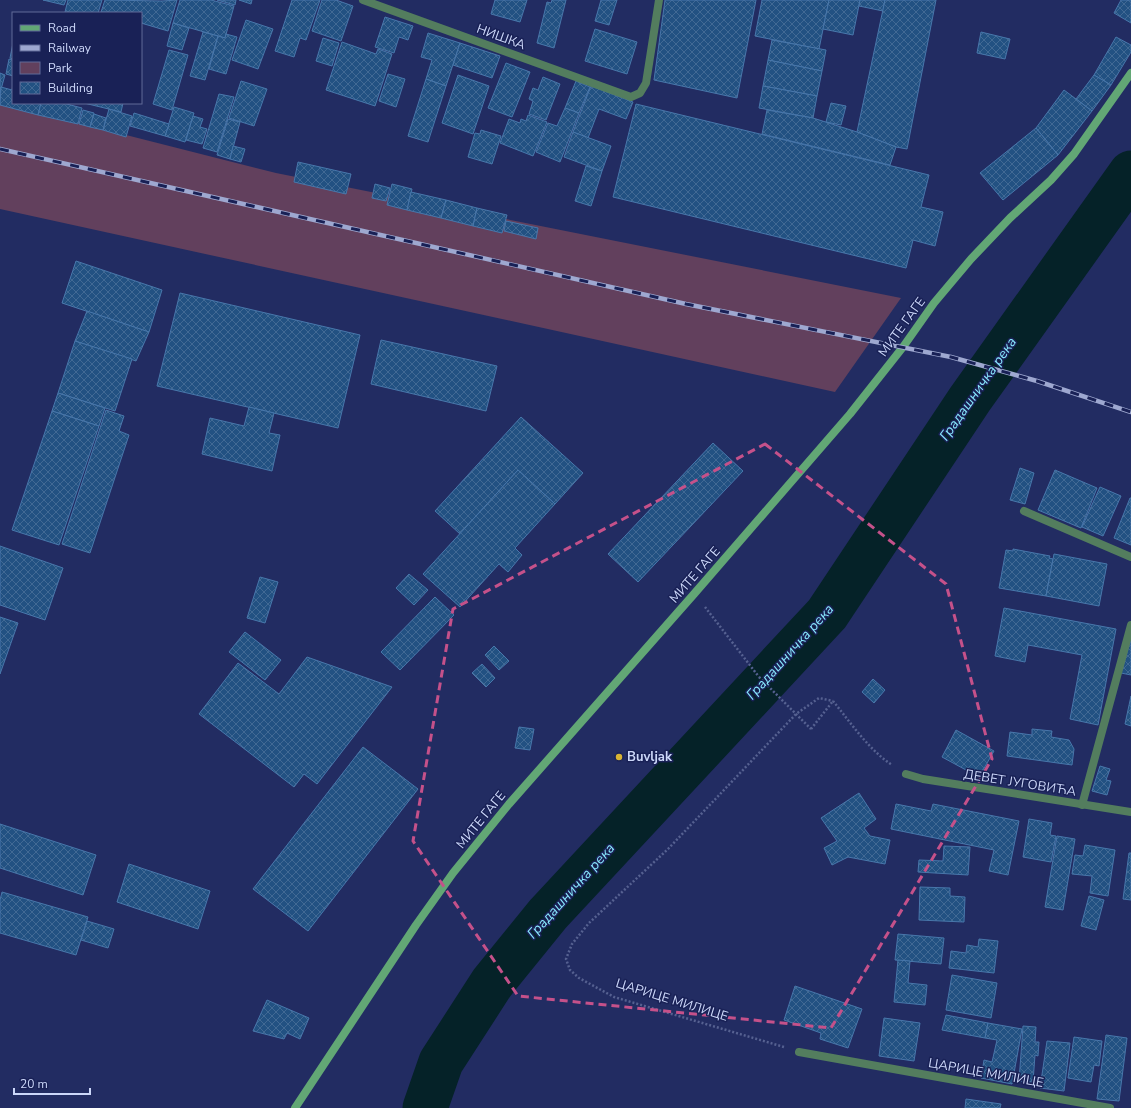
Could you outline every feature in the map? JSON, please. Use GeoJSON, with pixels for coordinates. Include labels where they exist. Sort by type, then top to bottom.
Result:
{"type":"FeatureCollection","features":[{"type":"Feature","properties":{"kind":"main road","name":"МИТЕ ГАГЕ"},"geometry":{"type":"LineString","coordinates":[[295,1108],[350,1027],[390,962],[453,873],[509,804],[850,414],[903,347],[934,303],[971,259],[1010,218],[1052,180],[1074,154],[1131,73]]}},
{"type":"Feature","properties":{"kind":"street","name":"НИШКА"},"geometry":{"type":"LineString","coordinates":[[363,0],[631,97],[640,94],[646,83],[659,0]]}},
{"type":"Feature","properties":{"kind":"street"},"geometry":{"type":"LineString","coordinates":[[1024,511],[1131,557]]}},
{"type":"Feature","properties":{"kind":"street"},"geometry":{"type":"LineString","coordinates":[[1082,805],[1131,625]]}},
{"type":"Feature","properties":{"kind":"street","name":"ДЕВЕТ ЈУГОВИЋА"},"geometry":{"type":"LineString","coordinates":[[906,774],[923,779],[1131,812]]}},
{"type":"Feature","properties":{"kind":"street","name":"ЦАРИЦЕ МИЛИЦЕ"},"geometry":{"type":"LineString","coordinates":[[799,1052],[962,1080],[1110,1108]]}},
{"type":"Feature","properties":{"kind":"path"},"geometry":{"type":"LineString","coordinates":[[694,594],[759,677],[811,729],[834,700],[864,739],[884,760],[906,774]]}},
{"type":"Feature","properties":{"kind":"path","name":"ЦАРИЦЕ МИЛИЦЕ"},"geometry":{"type":"LineString","coordinates":[[799,1052],[761,1039],[614,997],[579,978],[570,970],[566,959],[572,944],[589,923],[668,849],[796,714],[819,698],[834,700]]}},
{"type":"Feature","properties":{"kind":"highlighted area"},"geometry":{"type":"Polygon","coordinates":[[[765,444],[946,584],[992,759],[831,1028],[518,996],[413,841],[453,609],[765,444]]]}},
{"type":"Feature","properties":{"kind":"green space"},"geometry":{"type":"Polygon","coordinates":[[[0,103],[276,173],[901,298],[835,392],[0,209],[0,103]]]}},
{"type":"Feature","properties":{"kind":"building"},"geometry":{"type":"Polygon","coordinates":[[[43,0],[66,0],[64,5],[43,0]]]}},
{"type":"Feature","properties":{"kind":"building"},"geometry":{"type":"Polygon","coordinates":[[[68,0],[102,0],[98,12],[65,12],[68,0]]]}},
{"type":"Feature","properties":{"kind":"building"},"geometry":{"type":"Polygon","coordinates":[[[105,0],[177,0],[168,31],[142,23],[142,12],[101,12],[105,0]]]}},
{"type":"Feature","properties":{"kind":"building"},"geometry":{"type":"Polygon","coordinates":[[[180,0],[211,0],[234,6],[225,38],[173,23],[180,0]]]}},
{"type":"Feature","properties":{"kind":"building"},"geometry":{"type":"Polygon","coordinates":[[[217,0],[236,0],[235,5],[217,0]]]}},
{"type":"Feature","properties":{"kind":"building"},"geometry":{"type":"Polygon","coordinates":[[[239,0],[252,0],[251,4],[239,0]]]}},
{"type":"Feature","properties":{"kind":"building"},"geometry":{"type":"Polygon","coordinates":[[[292,0],[320,0],[306,40],[300,38],[294,57],[275,51],[292,0]]]}},
{"type":"Feature","properties":{"kind":"building"},"geometry":{"type":"Polygon","coordinates":[[[322,0],[336,0],[353,6],[341,41],[312,31],[322,0]]]}},
{"type":"Feature","properties":{"kind":"building"},"geometry":{"type":"Polygon","coordinates":[[[495,0],[527,0],[520,22],[491,14],[495,0]]]}},
{"type":"Feature","properties":{"kind":"building"},"geometry":{"type":"Polygon","coordinates":[[[552,0],[566,0],[554,48],[537,43],[547,2],[551,3],[552,0]]]}},
{"type":"Feature","properties":{"kind":"building"},"geometry":{"type":"Polygon","coordinates":[[[601,0],[617,0],[609,25],[595,21],[601,0]]]}},
{"type":"Feature","properties":{"kind":"building"},"geometry":{"type":"Polygon","coordinates":[[[665,0],[756,0],[737,98],[654,80],[665,0]]]}},
{"type":"Feature","properties":{"kind":"building"},"geometry":{"type":"Polygon","coordinates":[[[762,0],[829,0],[819,49],[755,36],[762,0]]]}},
{"type":"Feature","properties":{"kind":"building"},"geometry":{"type":"Polygon","coordinates":[[[829,0],[860,0],[853,35],[823,29],[829,0]]]}},
{"type":"Feature","properties":{"kind":"building"},"geometry":{"type":"Polygon","coordinates":[[[860,0],[885,0],[883,11],[859,6],[860,0]]]}},
{"type":"Feature","properties":{"kind":"building"},"geometry":{"type":"Polygon","coordinates":[[[885,0],[936,0],[907,149],[896,147],[857,132],[885,0]]]}},
{"type":"Feature","properties":{"kind":"building"},"geometry":{"type":"Polygon","coordinates":[[[1121,0],[1131,0],[1131,23],[1114,13],[1121,0]]]}},
{"type":"Feature","properties":{"kind":"building"},"geometry":{"type":"Polygon","coordinates":[[[385,17],[413,26],[408,40],[399,37],[394,53],[375,47],[385,17]]]}},
{"type":"Feature","properties":{"kind":"building"},"geometry":{"type":"Polygon","coordinates":[[[246,20],[273,29],[258,69],[232,60],[246,20]]]}},
{"type":"Feature","properties":{"kind":"building"},"geometry":{"type":"Polygon","coordinates":[[[173,23],[189,28],[182,50],[167,46],[173,23]]]}},
{"type":"Feature","properties":{"kind":"building"},"geometry":{"type":"Polygon","coordinates":[[[595,29],[637,42],[627,74],[585,61],[595,29]]]}},
{"type":"Feature","properties":{"kind":"building"},"geometry":{"type":"Polygon","coordinates":[[[203,32],[218,36],[205,80],[190,76],[203,32]]]}},
{"type":"Feature","properties":{"kind":"building"},"geometry":{"type":"Polygon","coordinates":[[[981,32],[1010,39],[1005,59],[977,53],[981,32]]]}},
{"type":"Feature","properties":{"kind":"building"},"geometry":{"type":"Polygon","coordinates":[[[428,33],[460,43],[446,86],[426,79],[432,60],[421,57],[428,33]]]}},
{"type":"Feature","properties":{"kind":"building"},"geometry":{"type":"Polygon","coordinates":[[[226,34],[237,37],[226,74],[209,69],[218,36],[225,38],[226,34]]]}},
{"type":"Feature","properties":{"kind":"building"},"geometry":{"type":"Polygon","coordinates":[[[1116,37],[1131,45],[1131,52],[1111,85],[1094,75],[1116,37]]]}},
{"type":"Feature","properties":{"kind":"building"},"geometry":{"type":"Polygon","coordinates":[[[323,38],[339,43],[332,66],[316,61],[323,38]]]}},
{"type":"Feature","properties":{"kind":"building"},"geometry":{"type":"Polygon","coordinates":[[[772,40],[826,50],[822,71],[768,60],[772,40]]]}},
{"type":"Feature","properties":{"kind":"building"},"geometry":{"type":"Polygon","coordinates":[[[342,42],[376,54],[378,49],[392,54],[375,106],[326,90],[342,42]]]}},
{"type":"Feature","properties":{"kind":"building"},"geometry":{"type":"Polygon","coordinates":[[[460,43],[500,56],[492,78],[453,65],[460,43]]]}},
{"type":"Feature","properties":{"kind":"building"},"geometry":{"type":"Polygon","coordinates":[[[12,48],[12,59],[10,58],[12,48]]]}},
{"type":"Feature","properties":{"kind":"building"},"geometry":{"type":"Polygon","coordinates":[[[169,50],[188,55],[172,110],[153,104],[169,50]]]}},
{"type":"Feature","properties":{"kind":"building"},"geometry":{"type":"Polygon","coordinates":[[[9,59],[12,60],[12,76],[6,74],[9,59]]]}},
{"type":"Feature","properties":{"kind":"building"},"geometry":{"type":"Polygon","coordinates":[[[768,60],[822,71],[817,96],[763,86],[768,60]]]}},
{"type":"Feature","properties":{"kind":"building"},"geometry":{"type":"Polygon","coordinates":[[[506,63],[530,72],[512,117],[488,108],[506,63]]]}},
{"type":"Feature","properties":{"kind":"building"},"geometry":{"type":"Polygon","coordinates":[[[0,73],[5,75],[0,93],[0,73]]]}},
{"type":"Feature","properties":{"kind":"building"},"geometry":{"type":"Polygon","coordinates":[[[388,74],[405,79],[396,107],[379,101],[388,74]]]}},
{"type":"Feature","properties":{"kind":"building"},"geometry":{"type":"Polygon","coordinates":[[[458,75],[489,86],[473,134],[442,123],[458,75]]]}},
{"type":"Feature","properties":{"kind":"building"},"geometry":{"type":"Polygon","coordinates":[[[1094,75],[1111,85],[1092,111],[1076,99],[1094,75]]]}},
{"type":"Feature","properties":{"kind":"building"},"geometry":{"type":"Polygon","coordinates":[[[543,77],[560,84],[546,120],[529,114],[533,101],[529,99],[533,88],[538,90],[543,77]]]}},
{"type":"Feature","properties":{"kind":"building"},"geometry":{"type":"Polygon","coordinates":[[[426,79],[446,86],[428,142],[408,136],[426,79]]]}},
{"type":"Feature","properties":{"kind":"building"},"geometry":{"type":"Polygon","coordinates":[[[241,81],[267,89],[254,126],[229,118],[241,81]]]}},
{"type":"Feature","properties":{"kind":"building"},"geometry":{"type":"Polygon","coordinates":[[[576,81],[590,87],[579,113],[565,108],[576,81]]]}},
{"type":"Feature","properties":{"kind":"building"},"geometry":{"type":"Polygon","coordinates":[[[591,86],[633,102],[626,119],[599,109],[588,138],[573,132],[591,86]]]}},
{"type":"Feature","properties":{"kind":"building"},"geometry":{"type":"Polygon","coordinates":[[[763,86],[817,96],[813,118],[759,108],[763,86]]]}},
{"type":"Feature","properties":{"kind":"building"},"geometry":{"type":"Polygon","coordinates":[[[1,87],[12,90],[12,104],[41,104],[38,115],[0,105],[1,87]]]}},
{"type":"Feature","properties":{"kind":"building"},"geometry":{"type":"Polygon","coordinates":[[[1064,90],[1092,111],[1058,155],[1036,128],[1064,90]]]}},
{"type":"Feature","properties":{"kind":"building"},"geometry":{"type":"Polygon","coordinates":[[[219,94],[234,97],[217,152],[203,148],[219,94]]]}},
{"type":"Feature","properties":{"kind":"building"},"geometry":{"type":"Polygon","coordinates":[[[831,103],[846,106],[841,125],[826,122],[831,103]]]}},
{"type":"Feature","properties":{"kind":"building"},"geometry":{"type":"Polygon","coordinates":[[[41,104],[67,104],[82,108],[78,124],[38,115],[41,104]]]}},
{"type":"Feature","properties":{"kind":"building"},"geometry":{"type":"Polygon","coordinates":[[[88,104],[123,104],[121,112],[88,104]]]}},
{"type":"Feature","properties":{"kind":"building"},"geometry":{"type":"Polygon","coordinates":[[[636,104],[929,175],[921,207],[943,212],[935,246],[913,240],[906,268],[613,197],[636,104]]]}},
{"type":"Feature","properties":{"kind":"building"},"geometry":{"type":"Polygon","coordinates":[[[174,107],[194,113],[185,142],[165,136],[174,107]]]}},
{"type":"Feature","properties":{"kind":"building"},"geometry":{"type":"Polygon","coordinates":[[[565,108],[579,113],[560,162],[536,152],[548,123],[557,126],[565,108]]]}},
{"type":"Feature","properties":{"kind":"building"},"geometry":{"type":"Polygon","coordinates":[[[109,109],[132,116],[126,137],[103,130],[109,109]]]}},
{"type":"Feature","properties":{"kind":"building"},"geometry":{"type":"Polygon","coordinates":[[[83,110],[94,113],[90,127],[79,124],[83,110]]]}},
{"type":"Feature","properties":{"kind":"building"},"geometry":{"type":"Polygon","coordinates":[[[767,110],[813,118],[857,132],[896,147],[890,165],[762,134],[767,110]]]}},
{"type":"Feature","properties":{"kind":"building"},"geometry":{"type":"Polygon","coordinates":[[[134,113],[169,124],[165,136],[130,126],[134,113]]]}},
{"type":"Feature","properties":{"kind":"building"},"geometry":{"type":"Polygon","coordinates":[[[94,114],[106,118],[103,130],[90,127],[94,114]]]}},
{"type":"Feature","properties":{"kind":"building"},"geometry":{"type":"Polygon","coordinates":[[[528,115],[547,122],[533,156],[500,143],[509,119],[520,123],[521,119],[526,121],[528,115]]]}},
{"type":"Feature","properties":{"kind":"building"},"geometry":{"type":"Polygon","coordinates":[[[193,116],[203,119],[200,127],[207,129],[202,144],[186,140],[193,116]]]}},
{"type":"Feature","properties":{"kind":"building"},"geometry":{"type":"Polygon","coordinates":[[[228,119],[240,122],[230,159],[217,155],[228,119]]]}},
{"type":"Feature","properties":{"kind":"building"},"geometry":{"type":"Polygon","coordinates":[[[1036,128],[1058,155],[1003,200],[980,173],[1036,128]]]}},
{"type":"Feature","properties":{"kind":"building"},"geometry":{"type":"Polygon","coordinates":[[[481,130],[501,136],[492,164],[468,157],[475,133],[480,134],[481,130]]]}},
{"type":"Feature","properties":{"kind":"building"},"geometry":{"type":"Polygon","coordinates":[[[573,132],[611,146],[602,171],[564,157],[573,132]]]}},
{"type":"Feature","properties":{"kind":"building"},"geometry":{"type":"Polygon","coordinates":[[[233,146],[245,149],[241,162],[230,159],[233,146]]]}},
{"type":"Feature","properties":{"kind":"building"},"geometry":{"type":"Polygon","coordinates":[[[298,162],[351,174],[346,194],[294,182],[298,162]]]}},
{"type":"Feature","properties":{"kind":"building"},"geometry":{"type":"Polygon","coordinates":[[[586,166],[602,171],[591,206],[575,201],[586,166]]]}},
{"type":"Feature","properties":{"kind":"building"},"geometry":{"type":"Polygon","coordinates":[[[375,184],[390,188],[386,201],[372,198],[375,184]]]}},
{"type":"Feature","properties":{"kind":"building"},"geometry":{"type":"Polygon","coordinates":[[[392,184],[412,189],[407,210],[387,205],[392,184]]]}},
{"type":"Feature","properties":{"kind":"building"},"geometry":{"type":"Polygon","coordinates":[[[411,192],[446,200],[441,218],[407,210],[411,192]]]}},
{"type":"Feature","properties":{"kind":"building"},"geometry":{"type":"Polygon","coordinates":[[[446,200],[477,208],[473,226],[441,218],[446,200]]]}},
{"type":"Feature","properties":{"kind":"building"},"geometry":{"type":"Polygon","coordinates":[[[477,208],[507,215],[502,233],[473,226],[477,208]]]}},
{"type":"Feature","properties":{"kind":"building"},"geometry":{"type":"Polygon","coordinates":[[[506,221],[538,228],[536,239],[504,231],[506,221]]]}},
{"type":"Feature","properties":{"kind":"building"},"geometry":{"type":"Polygon","coordinates":[[[76,261],[162,290],[149,332],[62,303],[76,261]]]}},
{"type":"Feature","properties":{"kind":"building"},"geometry":{"type":"Polygon","coordinates":[[[180,293],[360,335],[338,428],[157,386],[180,293]]]}},
{"type":"Feature","properties":{"kind":"building"},"geometry":{"type":"Polygon","coordinates":[[[87,311],[149,332],[136,361],[75,341],[87,311]]]}},
{"type":"Feature","properties":{"kind":"building"},"geometry":{"type":"Polygon","coordinates":[[[381,340],[497,366],[486,411],[371,384],[381,340]]]}},
{"type":"Feature","properties":{"kind":"building"},"geometry":{"type":"Polygon","coordinates":[[[75,341],[132,359],[115,411],[58,393],[75,341]]]}},
{"type":"Feature","properties":{"kind":"building"},"geometry":{"type":"Polygon","coordinates":[[[58,393],[105,408],[99,426],[52,411],[58,393]]]}},
{"type":"Feature","properties":{"kind":"building"},"geometry":{"type":"Polygon","coordinates":[[[249,407],[274,413],[269,433],[280,435],[272,471],[202,454],[210,418],[244,426],[249,407]]]}},
{"type":"Feature","properties":{"kind":"building"},"geometry":{"type":"Polygon","coordinates":[[[106,410],[124,416],[119,431],[129,435],[90,553],[62,544],[106,410]]]}},
{"type":"Feature","properties":{"kind":"building"},"geometry":{"type":"Polygon","coordinates":[[[52,411],[99,426],[59,545],[12,530],[52,411]]]}},
{"type":"Feature","properties":{"kind":"building"},"geometry":{"type":"Polygon","coordinates":[[[521,417],[583,473],[555,504],[518,470],[460,534],[435,511],[521,417]]]}},
{"type":"Feature","properties":{"kind":"building"},"geometry":{"type":"Polygon","coordinates":[[[713,443],[743,471],[638,582],[608,554],[713,443]]]}},
{"type":"Feature","properties":{"kind":"building"},"geometry":{"type":"Polygon","coordinates":[[[1020,468],[1034,473],[1025,504],[1010,500],[1020,468]]]}},
{"type":"Feature","properties":{"kind":"building"},"geometry":{"type":"Polygon","coordinates":[[[518,470],[555,504],[515,548],[522,555],[508,572],[499,564],[460,607],[423,574],[518,470]]]}},
{"type":"Feature","properties":{"kind":"building"},"geometry":{"type":"Polygon","coordinates":[[[1055,470],[1097,488],[1081,528],[1038,510],[1055,470]]]}},
{"type":"Feature","properties":{"kind":"building"},"geometry":{"type":"Polygon","coordinates":[[[1100,487],[1121,496],[1103,536],[1082,527],[1100,487]]]}},
{"type":"Feature","properties":{"kind":"building"},"geometry":{"type":"Polygon","coordinates":[[[1131,498],[1131,545],[1114,538],[1131,498]]]}},
{"type":"Feature","properties":{"kind":"building"},"geometry":{"type":"Polygon","coordinates":[[[0,546],[63,568],[45,620],[0,605],[0,546]]]}},
{"type":"Feature","properties":{"kind":"building"},"geometry":{"type":"Polygon","coordinates":[[[1013,549],[1050,556],[1049,558],[1053,559],[1046,596],[999,588],[1006,550],[1013,551],[1013,549]]]}},
{"type":"Feature","properties":{"kind":"building"},"geometry":{"type":"Polygon","coordinates":[[[1054,554],[1107,564],[1099,606],[1046,596],[1054,554]]]}},
{"type":"Feature","properties":{"kind":"building"},"geometry":{"type":"Polygon","coordinates":[[[409,574],[428,590],[414,605],[396,588],[409,574]]]}},
{"type":"Feature","properties":{"kind":"building"},"geometry":{"type":"Polygon","coordinates":[[[260,577],[278,582],[265,623],[247,618],[260,577]]]}},
{"type":"Feature","properties":{"kind":"building"},"geometry":{"type":"Polygon","coordinates":[[[435,597],[454,615],[400,670],[381,652],[435,597]]]}},
{"type":"Feature","properties":{"kind":"building"},"geometry":{"type":"Polygon","coordinates":[[[1004,608],[1116,629],[1098,725],[1070,719],[1082,655],[1028,645],[1025,662],[995,656],[1004,608]]]}},
{"type":"Feature","properties":{"kind":"building"},"geometry":{"type":"Polygon","coordinates":[[[0,617],[18,623],[0,674],[0,617]]]}},
{"type":"Feature","properties":{"kind":"building"},"geometry":{"type":"Polygon","coordinates":[[[245,632],[281,660],[265,680],[229,652],[245,632]]]}},
{"type":"Feature","properties":{"kind":"building"},"geometry":{"type":"Polygon","coordinates":[[[1131,639],[1131,675],[1121,673],[1131,639]]]}},
{"type":"Feature","properties":{"kind":"building"},"geometry":{"type":"Polygon","coordinates":[[[494,646],[509,661],[499,670],[485,655],[494,646]]]}},
{"type":"Feature","properties":{"kind":"building"},"geometry":{"type":"Polygon","coordinates":[[[307,657],[392,687],[317,784],[304,774],[294,787],[199,714],[238,663],[279,694],[307,657]]]}},
{"type":"Feature","properties":{"kind":"building"},"geometry":{"type":"Polygon","coordinates":[[[482,664],[495,678],[486,687],[472,673],[482,664]]]}},
{"type":"Feature","properties":{"kind":"building"},"geometry":{"type":"Polygon","coordinates":[[[873,679],[885,690],[874,703],[862,692],[873,679]]]}},
{"type":"Feature","properties":{"kind":"building"},"geometry":{"type":"Polygon","coordinates":[[[1131,696],[1131,726],[1125,724],[1131,696]]]}},
{"type":"Feature","properties":{"kind":"building"},"geometry":{"type":"Polygon","coordinates":[[[519,727],[534,729],[530,750],[515,748],[519,727]]]}},
{"type":"Feature","properties":{"kind":"building"},"geometry":{"type":"Polygon","coordinates":[[[1032,729],[1052,731],[1051,737],[1069,740],[1074,749],[1072,765],[1007,756],[1010,732],[1032,735],[1032,729]]]}},
{"type":"Feature","properties":{"kind":"building"},"geometry":{"type":"Polygon","coordinates":[[[956,730],[994,751],[979,777],[942,757],[956,730]]]}},
{"type":"Feature","properties":{"kind":"building"},"geometry":{"type":"Polygon","coordinates":[[[363,747],[418,789],[308,931],[253,889],[363,747]]]}},
{"type":"Feature","properties":{"kind":"building"},"geometry":{"type":"Polygon","coordinates":[[[1100,766],[1110,769],[1106,780],[1111,781],[1107,795],[1092,791],[1100,766]]]}},
{"type":"Feature","properties":{"kind":"building"},"geometry":{"type":"Polygon","coordinates":[[[859,793],[876,819],[864,828],[870,836],[890,840],[885,864],[848,857],[832,865],[824,848],[837,841],[821,818],[859,793]]]}},
{"type":"Feature","properties":{"kind":"building"},"geometry":{"type":"Polygon","coordinates":[[[896,804],[931,811],[933,804],[1019,821],[1008,875],[989,871],[994,850],[891,829],[896,804]]]}},
{"type":"Feature","properties":{"kind":"building"},"geometry":{"type":"Polygon","coordinates":[[[1029,819],[1052,823],[1050,835],[1056,836],[1051,862],[1023,857],[1029,819]]]}},
{"type":"Feature","properties":{"kind":"building"},"geometry":{"type":"Polygon","coordinates":[[[0,824],[96,855],[83,895],[0,868],[0,824]]]}},
{"type":"Feature","properties":{"kind":"building"},"geometry":{"type":"Polygon","coordinates":[[[1057,836],[1075,839],[1063,910],[1045,907],[1057,836]]]}},
{"type":"Feature","properties":{"kind":"building"},"geometry":{"type":"Polygon","coordinates":[[[1085,845],[1115,850],[1108,896],[1090,893],[1092,876],[1072,874],[1075,855],[1083,856],[1085,845]]]}},
{"type":"Feature","properties":{"kind":"building"},"geometry":{"type":"Polygon","coordinates":[[[944,846],[970,847],[968,875],[918,872],[919,860],[943,861],[944,846]]]}},
{"type":"Feature","properties":{"kind":"building"},"geometry":{"type":"Polygon","coordinates":[[[1129,853],[1131,853],[1131,900],[1123,899],[1129,853]]]}},
{"type":"Feature","properties":{"kind":"building"},"geometry":{"type":"Polygon","coordinates":[[[129,864],[210,891],[198,929],[117,902],[129,864]]]}},
{"type":"Feature","properties":{"kind":"building"},"geometry":{"type":"Polygon","coordinates":[[[920,887],[950,888],[950,896],[965,897],[964,922],[919,920],[920,887]]]}},
{"type":"Feature","properties":{"kind":"building"},"geometry":{"type":"Polygon","coordinates":[[[2,892],[88,917],[76,955],[0,933],[0,900],[2,892]]]}},
{"type":"Feature","properties":{"kind":"building"},"geometry":{"type":"Polygon","coordinates":[[[1089,896],[1104,900],[1096,930],[1081,926],[1089,896]]]}},
{"type":"Feature","properties":{"kind":"building"},"geometry":{"type":"Polygon","coordinates":[[[87,921],[114,929],[108,948],[81,940],[87,921]]]}},
{"type":"Feature","properties":{"kind":"building"},"geometry":{"type":"Polygon","coordinates":[[[898,934],[944,938],[941,964],[895,960],[898,934]]]}},
{"type":"Feature","properties":{"kind":"building"},"geometry":{"type":"Polygon","coordinates":[[[979,939],[998,941],[994,973],[949,968],[951,951],[966,953],[967,945],[978,947],[979,939]]]}},
{"type":"Feature","properties":{"kind":"building"},"geometry":{"type":"Polygon","coordinates":[[[898,960],[910,961],[908,983],[927,985],[925,1005],[894,1002],[898,960]]]}},
{"type":"Feature","properties":{"kind":"building"},"geometry":{"type":"Polygon","coordinates":[[[952,975],[997,983],[991,1018],[946,1010],[952,975]]]}},
{"type":"Feature","properties":{"kind":"building"},"geometry":{"type":"Polygon","coordinates":[[[795,986],[862,1009],[848,1048],[820,1039],[821,1033],[784,1020],[795,986]]]}},
{"type":"Feature","properties":{"kind":"building"},"geometry":{"type":"Polygon","coordinates":[[[267,1000],[309,1018],[300,1039],[287,1033],[284,1039],[253,1031],[267,1000]]]}},
{"type":"Feature","properties":{"kind":"building"},"geometry":{"type":"Polygon","coordinates":[[[946,1015],[988,1023],[985,1038],[942,1030],[946,1015]]]}},
{"type":"Feature","properties":{"kind":"building"},"geometry":{"type":"Polygon","coordinates":[[[884,1018],[920,1023],[914,1061],[879,1056],[884,1018]]]}},
{"type":"Feature","properties":{"kind":"building"},"geometry":{"type":"Polygon","coordinates":[[[988,1023],[1022,1029],[1012,1084],[981,1078],[984,1060],[992,1062],[997,1040],[985,1038],[988,1023]]]}},
{"type":"Feature","properties":{"kind":"building"},"geometry":{"type":"Polygon","coordinates":[[[1023,1026],[1036,1027],[1035,1042],[1039,1042],[1038,1056],[1035,1055],[1033,1082],[1019,1081],[1023,1026]]]}},
{"type":"Feature","properties":{"kind":"building"},"geometry":{"type":"Polygon","coordinates":[[[1106,1035],[1127,1038],[1119,1101],[1097,1099],[1106,1035]]]}},
{"type":"Feature","properties":{"kind":"building"},"geometry":{"type":"Polygon","coordinates":[[[1074,1037],[1102,1041],[1099,1066],[1094,1065],[1091,1082],[1068,1078],[1074,1037]]]}},
{"type":"Feature","properties":{"kind":"building"},"geometry":{"type":"Polygon","coordinates":[[[1047,1041],[1070,1043],[1064,1091],[1040,1088],[1047,1041]]]}},
{"type":"Feature","properties":{"kind":"building"},"geometry":{"type":"Polygon","coordinates":[[[966,1099],[1001,1104],[1000,1108],[965,1108],[966,1099]]]}},
{"type":"Feature","properties":{"kind":"waterway","name":"Градашничка река"},"geometry":{"type":"LineString","coordinates":[[425,1108],[441,1062],[492,983],[548,914],[827,614],[970,399],[1131,173]]}},
{"type":"Feature","properties":{"kind":"railway"},"geometry":{"type":"LineString","coordinates":[[0,149],[686,304],[951,357],[1037,381],[1131,412]]}},
{"type":"Feature","properties":{"kind":"place","name":"Buvljak"},"geometry":{"type":"Point","coordinates":[619,757]}}]}
